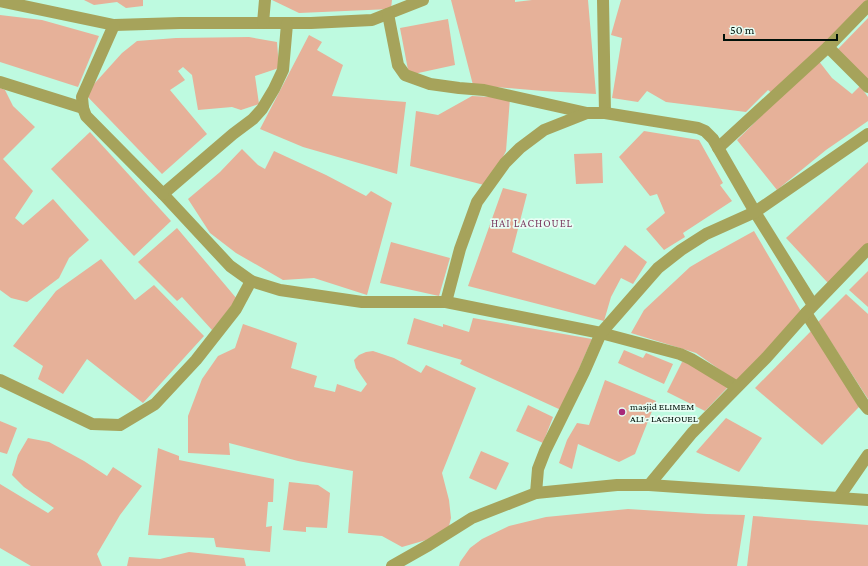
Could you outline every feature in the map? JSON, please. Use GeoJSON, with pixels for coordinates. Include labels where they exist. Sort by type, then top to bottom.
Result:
{"type":"FeatureCollection","features":[{"type":"Feature","properties":{"kind":"street"},"geometry":{"type":"LineString","coordinates":[[263,23],[265,0]]}},
{"type":"Feature","properties":{"kind":"street"},"geometry":{"type":"LineString","coordinates":[[0,1],[114,25],[263,23],[310,24],[372,20],[423,0]]}},
{"type":"Feature","properties":{"kind":"street"},"geometry":{"type":"LineString","coordinates":[[603,0],[605,113]]}},
{"type":"Feature","properties":{"kind":"street"},"geometry":{"type":"LineString","coordinates":[[718,148],[828,47],[868,6]]}},
{"type":"Feature","properties":{"kind":"street"},"geometry":{"type":"LineString","coordinates":[[388,14],[398,65],[405,75],[430,84],[484,90],[587,113],[605,113],[698,128],[705,131],[713,139],[863,403],[868,409]]}},
{"type":"Feature","properties":{"kind":"street"},"geometry":{"type":"LineString","coordinates":[[163,194],[233,134],[253,119],[262,109],[283,70],[287,24]]}},
{"type":"Feature","properties":{"kind":"street"},"geometry":{"type":"LineString","coordinates":[[114,25],[82,97],[83,108],[86,116],[163,194],[230,266],[251,281],[280,290],[362,302],[446,302],[601,333],[691,358],[737,387]]}},
{"type":"Feature","properties":{"kind":"street"},"geometry":{"type":"LineString","coordinates":[[828,47],[868,87]]}},
{"type":"Feature","properties":{"kind":"street"},"geometry":{"type":"LineString","coordinates":[[0,82],[83,108]]}},
{"type":"Feature","properties":{"kind":"street"},"geometry":{"type":"LineString","coordinates":[[446,302],[460,249],[477,202],[505,163],[520,148],[544,130],[587,113]]}},
{"type":"Feature","properties":{"kind":"street"},"geometry":{"type":"LineString","coordinates":[[536,493],[538,469],[545,450],[584,372],[601,333],[658,268],[680,250],[706,234],[755,212],[868,134]]}},
{"type":"Feature","properties":{"kind":"street"},"geometry":{"type":"LineString","coordinates":[[649,485],[692,433],[766,358],[810,309],[868,249]]}},
{"type":"Feature","properties":{"kind":"street"},"geometry":{"type":"LineString","coordinates":[[0,380],[92,424],[120,425],[155,404],[196,360],[236,309],[251,281]]}},
{"type":"Feature","properties":{"kind":"street"},"geometry":{"type":"LineString","coordinates":[[839,497],[868,455]]}},
{"type":"Feature","properties":{"kind":"street"},"geometry":{"type":"LineString","coordinates":[[392,566],[429,546],[472,518],[536,493],[617,485],[649,485],[868,500]]}},
{"type":"Feature","properties":{"kind":"building"},"geometry":{"type":"Polygon","coordinates":[[[84,0],[143,0],[143,6],[126,8],[117,2],[94,5],[84,0]]]}},
{"type":"Feature","properties":{"kind":"building"},"geometry":{"type":"Polygon","coordinates":[[[272,0],[392,0],[391,9],[299,13],[272,0]]]}},
{"type":"Feature","properties":{"kind":"building"},"geometry":{"type":"Polygon","coordinates":[[[451,0],[515,0],[515,2],[532,0],[588,0],[596,94],[473,85],[451,0]]]}},
{"type":"Feature","properties":{"kind":"building"},"geometry":{"type":"Polygon","coordinates":[[[621,0],[868,0],[868,3],[774,95],[768,90],[746,112],[666,102],[647,91],[638,102],[612,98],[622,38],[611,35],[621,0]]]}},
{"type":"Feature","properties":{"kind":"building"},"geometry":{"type":"Polygon","coordinates":[[[0,15],[42,20],[99,36],[78,87],[0,62],[0,15]]]}},
{"type":"Feature","properties":{"kind":"building"},"geometry":{"type":"Polygon","coordinates":[[[868,18],[868,82],[837,50],[868,18]]]}},
{"type":"Feature","properties":{"kind":"building"},"geometry":{"type":"Polygon","coordinates":[[[448,19],[455,65],[409,75],[400,28],[448,19]]]}},
{"type":"Feature","properties":{"kind":"building"},"geometry":{"type":"Polygon","coordinates":[[[309,35],[322,42],[317,50],[343,65],[332,96],[406,102],[397,174],[303,147],[260,129],[309,35]]]}},
{"type":"Feature","properties":{"kind":"building"},"geometry":{"type":"Polygon","coordinates":[[[249,37],[277,42],[279,68],[255,76],[259,104],[241,110],[232,107],[198,110],[192,75],[183,67],[178,71],[185,80],[170,90],[207,134],[162,174],[85,94],[122,53],[137,41],[176,38],[249,37]]]}},
{"type":"Feature","properties":{"kind":"building"},"geometry":{"type":"Polygon","coordinates":[[[818,60],[832,78],[852,94],[860,86],[868,97],[868,121],[826,150],[777,190],[737,140],[818,60]]]}},
{"type":"Feature","properties":{"kind":"building"},"geometry":{"type":"Polygon","coordinates":[[[0,88],[5,90],[13,106],[35,127],[3,159],[33,191],[15,218],[23,225],[53,199],[89,240],[69,258],[59,278],[27,302],[11,298],[0,290],[0,88]]]}},
{"type":"Feature","properties":{"kind":"building"},"geometry":{"type":"Polygon","coordinates":[[[472,96],[510,98],[506,151],[488,186],[410,166],[416,111],[438,115],[472,96]]]}},
{"type":"Feature","properties":{"kind":"building"},"geometry":{"type":"Polygon","coordinates":[[[644,131],[699,140],[723,183],[720,185],[732,201],[683,233],[685,237],[664,250],[646,229],[665,213],[657,194],[650,196],[619,157],[644,131]]]}},
{"type":"Feature","properties":{"kind":"building"},"geometry":{"type":"Polygon","coordinates":[[[90,132],[171,221],[134,256],[51,169],[90,132]]]}},
{"type":"Feature","properties":{"kind":"building"},"geometry":{"type":"Polygon","coordinates":[[[242,149],[258,165],[265,169],[274,151],[326,175],[366,196],[371,191],[392,203],[367,295],[314,278],[283,280],[236,253],[210,233],[188,199],[220,172],[242,149]]]}},
{"type":"Feature","properties":{"kind":"building"},"geometry":{"type":"Polygon","coordinates":[[[602,153],[603,183],[576,184],[574,154],[602,153]]]}},
{"type":"Feature","properties":{"kind":"building"},"geometry":{"type":"Polygon","coordinates":[[[868,162],[868,244],[828,283],[786,238],[868,162]]]}},
{"type":"Feature","properties":{"kind":"building"},"geometry":{"type":"Polygon","coordinates":[[[503,188],[527,194],[512,252],[595,285],[625,245],[647,262],[633,284],[621,278],[611,297],[604,321],[468,286],[503,188]]]}},
{"type":"Feature","properties":{"kind":"building"},"geometry":{"type":"Polygon","coordinates":[[[177,228],[237,299],[212,330],[182,297],[177,301],[138,262],[177,228]]]}},
{"type":"Feature","properties":{"kind":"building"},"geometry":{"type":"Polygon","coordinates":[[[754,231],[802,313],[736,381],[696,353],[631,333],[644,310],[690,267],[754,231]]]}},
{"type":"Feature","properties":{"kind":"building"},"geometry":{"type":"Polygon","coordinates":[[[391,242],[450,258],[439,296],[380,283],[391,242]]]}},
{"type":"Feature","properties":{"kind":"building"},"geometry":{"type":"Polygon","coordinates":[[[101,259],[135,300],[154,285],[204,336],[143,403],[87,359],[63,394],[38,379],[43,366],[13,346],[56,291],[101,259]]]}},
{"type":"Feature","properties":{"kind":"building"},"geometry":{"type":"Polygon","coordinates":[[[868,271],[868,307],[849,290],[868,271]]]}},
{"type":"Feature","properties":{"kind":"building"},"geometry":{"type":"Polygon","coordinates":[[[846,294],[868,314],[868,399],[818,322],[846,294]]]}},
{"type":"Feature","properties":{"kind":"building"},"geometry":{"type":"Polygon","coordinates":[[[414,318],[443,327],[443,324],[469,332],[473,318],[592,339],[561,410],[460,364],[462,360],[407,344],[414,318]]]}},
{"type":"Feature","properties":{"kind":"building"},"geometry":{"type":"Polygon","coordinates":[[[243,324],[297,343],[291,368],[317,376],[314,387],[335,392],[337,384],[361,392],[367,384],[356,368],[354,360],[359,355],[373,351],[394,358],[421,373],[426,365],[476,388],[442,473],[449,500],[451,518],[447,534],[402,547],[382,536],[348,533],[353,471],[298,461],[229,443],[230,455],[188,453],[188,416],[202,379],[218,356],[235,348],[243,324]]]}},
{"type":"Feature","properties":{"kind":"building"},"geometry":{"type":"Polygon","coordinates":[[[812,330],[859,407],[822,445],[755,388],[812,330]]]}},
{"type":"Feature","properties":{"kind":"building"},"geometry":{"type":"Polygon","coordinates":[[[624,350],[643,358],[646,353],[673,364],[664,384],[618,363],[624,350]]]}},
{"type":"Feature","properties":{"kind":"building"},"geometry":{"type":"Polygon","coordinates":[[[682,362],[693,363],[729,386],[705,411],[667,392],[682,362]]]}},
{"type":"Feature","properties":{"kind":"building","name":"masjid ELIMEM ALI - LACHOUEL"},"geometry":{"type":"Polygon","coordinates":[[[605,380],[656,401],[635,454],[619,462],[578,444],[572,469],[559,463],[567,440],[577,423],[589,425],[605,380]]]}},
{"type":"Feature","properties":{"kind":"building"},"geometry":{"type":"Polygon","coordinates":[[[528,405],[553,417],[543,443],[516,431],[528,405]]]}},
{"type":"Feature","properties":{"kind":"building"},"geometry":{"type":"Polygon","coordinates":[[[726,418],[762,438],[739,472],[696,452],[726,418]]]}},
{"type":"Feature","properties":{"kind":"building"},"geometry":{"type":"Polygon","coordinates":[[[0,421],[17,428],[7,454],[0,452],[0,421]]]}},
{"type":"Feature","properties":{"kind":"building"},"geometry":{"type":"Polygon","coordinates":[[[28,438],[49,442],[84,461],[107,476],[113,467],[142,486],[120,515],[97,554],[102,566],[31,566],[0,548],[0,484],[48,513],[54,508],[24,487],[12,475],[18,455],[28,438]]]}},
{"type":"Feature","properties":{"kind":"building"},"geometry":{"type":"Polygon","coordinates":[[[158,448],[179,456],[179,460],[274,479],[273,502],[268,502],[266,527],[272,526],[270,552],[216,547],[214,538],[148,535],[158,448]]]}},
{"type":"Feature","properties":{"kind":"building"},"geometry":{"type":"Polygon","coordinates":[[[481,451],[509,463],[496,490],[469,478],[481,451]]]}},
{"type":"Feature","properties":{"kind":"building"},"geometry":{"type":"Polygon","coordinates":[[[289,482],[318,485],[330,493],[327,528],[306,527],[306,532],[283,530],[289,482]]]}},
{"type":"Feature","properties":{"kind":"building"},"geometry":{"type":"Polygon","coordinates":[[[628,509],[745,515],[737,566],[459,566],[460,562],[470,548],[482,539],[509,526],[546,517],[628,509]]]}},
{"type":"Feature","properties":{"kind":"building"},"geometry":{"type":"Polygon","coordinates":[[[753,516],[868,525],[868,566],[747,566],[753,516]]]}},
{"type":"Feature","properties":{"kind":"building"},"geometry":{"type":"Polygon","coordinates":[[[189,552],[244,558],[246,566],[127,566],[129,557],[160,559],[189,552]]]}},
{"type":"Feature","properties":{"kind":"place","name":"masjid ELIMEM ALI - LACHOUEL"},"geometry":{"type":"Point","coordinates":[622,412]}},
{"type":"Feature","properties":{"kind":"district","name":"HAI LACHOUEL"},"geometry":{"type":"Point","coordinates":[532,223]}}]}
